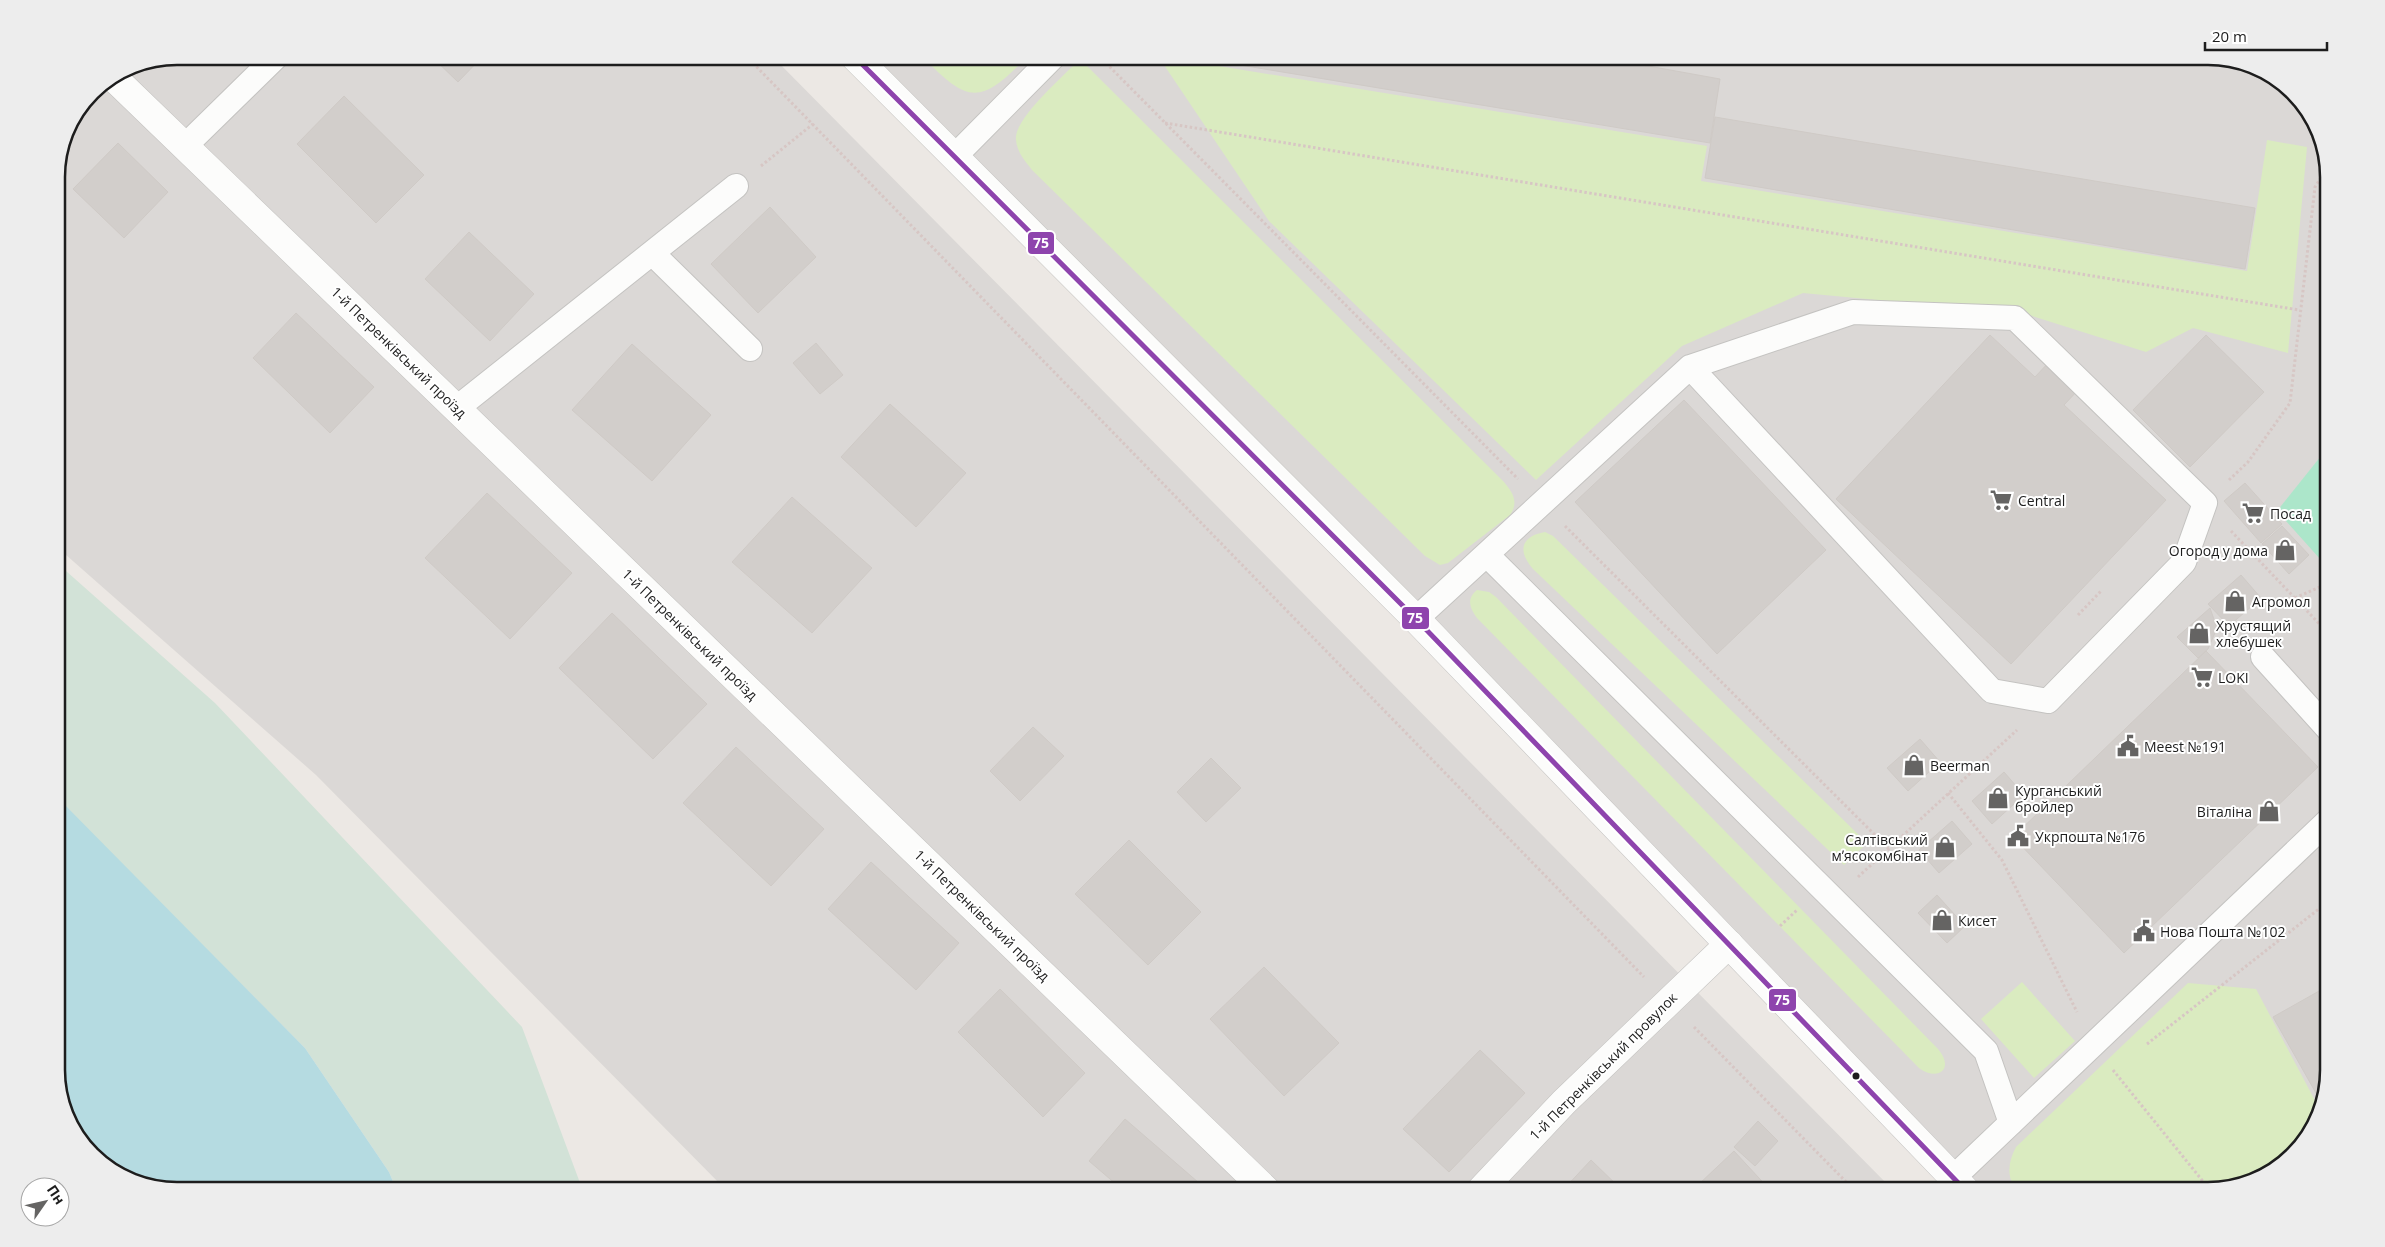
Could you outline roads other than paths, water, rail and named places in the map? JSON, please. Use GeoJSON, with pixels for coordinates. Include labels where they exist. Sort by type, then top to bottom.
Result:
{"type":"FeatureCollection","features":[{"type":"Feature","properties":{"kind":"street"},"geometry":{"type":"LineString","coordinates":[[863,65],[1416,619],[1957,1182]]}},
{"type":"Feature","properties":{"kind":"street","name":"1-й Петренківський проїзд"},"geometry":{"type":"LineString","coordinates":[[118,82],[1258,1182]]}},
{"type":"Feature","properties":{"kind":"street","name":"1-й Петренківський провулок"},"geometry":{"type":"LineString","coordinates":[[1488,1182],[1564,1102],[1729,944]]}},
{"type":"Feature","properties":{"kind":"lane"},"geometry":{"type":"LineString","coordinates":[[185,146],[268,65]]}},
{"type":"Feature","properties":{"kind":"lane"},"geometry":{"type":"LineString","coordinates":[[954,157],[1045,65]]}},
{"type":"Feature","properties":{"kind":"lane"},"geometry":{"type":"LineString","coordinates":[[457,408],[736,186]]}},
{"type":"Feature","properties":{"kind":"lane"},"geometry":{"type":"LineString","coordinates":[[652,253],[750,349]]}},
{"type":"Feature","properties":{"kind":"lane"},"geometry":{"type":"LineString","coordinates":[[1416,619],[1690,367],[1852,312],[2015,318],[2205,503],[2184,562],[2048,701],[1992,691],[1690,367]]}},
{"type":"Feature","properties":{"kind":"lane"},"geometry":{"type":"LineString","coordinates":[[1487,555],[1986,1051],[2011,1123]]}},
{"type":"Feature","properties":{"kind":"lane"},"geometry":{"type":"LineString","coordinates":[[2263,658],[2320,720]]}},
{"type":"Feature","properties":{"kind":"lane"},"geometry":{"type":"LineString","coordinates":[[1961,1182],[2011,1123],[2320,829]]}},
{"type":"Feature","properties":{"kind":"water"},"geometry":{"type":"Polygon","coordinates":[[[65,805],[305,1048],[389,1172],[393,1182],[162,1181],[127,1170],[103,1154],[93,1144],[77,1120],[71,1106],[65,1078],[65,805]]]}},
{"type":"Feature","properties":{"kind":"place","name":"Central"},"geometry":{"type":"Point","coordinates":[2001,500]}},
{"type":"Feature","properties":{"kind":"place","name":"Посад"},"geometry":{"type":"Point","coordinates":[2253,513]}},
{"type":"Feature","properties":{"kind":"place","name":"Огород у дома"},"geometry":{"type":"Point","coordinates":[2285,550]}},
{"type":"Feature","properties":{"kind":"place","name":"Агромол"},"geometry":{"type":"Point","coordinates":[2235,601]}},
{"type":"Feature","properties":{"kind":"place","name":"Хрустящий хлебушек"},"geometry":{"type":"Point","coordinates":[2199,633]}},
{"type":"Feature","properties":{"kind":"place","name":"LOKI"},"geometry":{"type":"Point","coordinates":[2202,677]}},
{"type":"Feature","properties":{"kind":"place","name":"Meest №191"},"geometry":{"type":"Point","coordinates":[2128,746]}},
{"type":"Feature","properties":{"kind":"place","name":"Beerman"},"geometry":{"type":"Point","coordinates":[1914,765]}},
{"type":"Feature","properties":{"kind":"place","name":"Курганський бройлер"},"geometry":{"type":"Point","coordinates":[1998,798]}},
{"type":"Feature","properties":{"kind":"place","name":"Віталіна"},"geometry":{"type":"Point","coordinates":[2269,811]}},
{"type":"Feature","properties":{"kind":"place","name":"Укрпошта №176"},"geometry":{"type":"Point","coordinates":[2018,836]}},
{"type":"Feature","properties":{"kind":"place","name":"Салтівський мʼясокомбінат"},"geometry":{"type":"Point","coordinates":[1945,847]}},
{"type":"Feature","properties":{"kind":"place","name":"Кисет"},"geometry":{"type":"Point","coordinates":[1942,920]}},
{"type":"Feature","properties":{"kind":"place","name":"Нова Пошта №102"},"geometry":{"type":"Point","coordinates":[2144,931]}}]}
